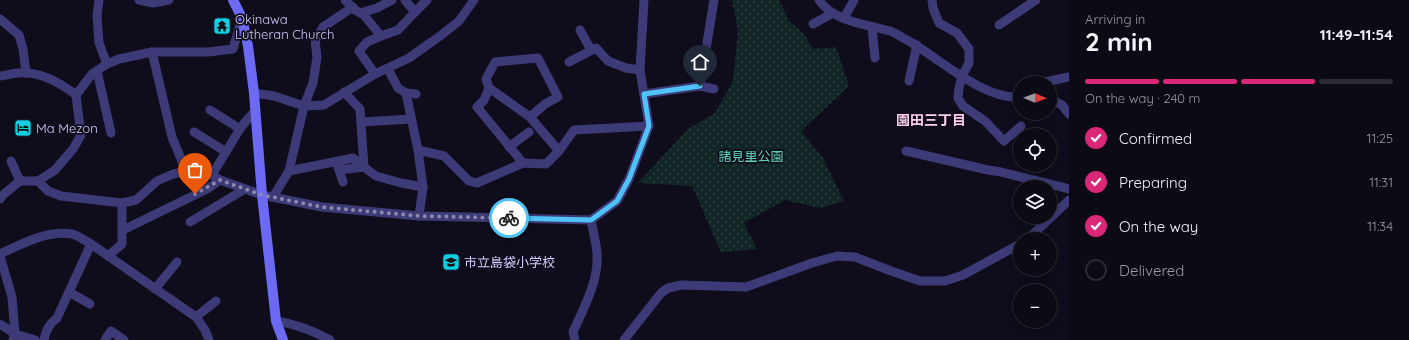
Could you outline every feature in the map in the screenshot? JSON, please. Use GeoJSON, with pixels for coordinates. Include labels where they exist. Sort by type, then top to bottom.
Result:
{"type":"FeatureCollection","features":[{"type":"Feature","properties":{"kind":"street"},"geometry":{"type":"LineString","coordinates":[[99,0],[97,16],[99,43],[107,64]]}},
{"type":"Feature","properties":{"kind":"street"},"geometry":{"type":"LineString","coordinates":[[139,0],[153,3],[169,0]]}},
{"type":"Feature","properties":{"kind":"street"},"geometry":{"type":"LineString","coordinates":[[233,0],[242,18],[248,46],[254,92],[262,195],[276,321],[283,340]]}},
{"type":"Feature","properties":{"kind":"street"},"geometry":{"type":"LineString","coordinates":[[273,197],[288,171],[304,106],[313,83],[318,57],[315,40],[323,27],[352,5],[377,8],[392,0]]}},
{"type":"Feature","properties":{"kind":"street"},"geometry":{"type":"LineString","coordinates":[[405,0],[415,12]]}},
{"type":"Feature","properties":{"kind":"street"},"geometry":{"type":"LineString","coordinates":[[375,74],[359,51],[367,42],[398,30],[427,0]]}},
{"type":"Feature","properties":{"kind":"street"},"geometry":{"type":"LineString","coordinates":[[254,92],[274,96],[304,106],[324,105],[375,74],[409,58],[459,22],[474,0]]}},
{"type":"Feature","properties":{"kind":"street"},"geometry":{"type":"LineString","coordinates":[[38,180],[48,191],[61,196],[122,203],[136,200],[157,181],[173,174],[186,171],[216,177],[262,195],[322,207],[419,216],[591,220],[617,201],[629,179],[649,126],[640,70],[644,0]]}},
{"type":"Feature","properties":{"kind":"street"},"geometry":{"type":"LineString","coordinates":[[700,86],[714,0]]}},
{"type":"Feature","properties":{"kind":"street"},"geometry":{"type":"LineString","coordinates":[[819,0],[833,13],[844,18],[892,32],[985,89],[999,95],[1013,96]]}},
{"type":"Feature","properties":{"kind":"street"},"geometry":{"type":"LineString","coordinates":[[844,18],[854,0]]}},
{"type":"Feature","properties":{"kind":"street"},"geometry":{"type":"LineString","coordinates":[[932,0],[938,22],[957,33],[969,48],[969,63],[962,76],[959,88],[958,98],[963,106],[985,121],[1004,141],[1021,126]]}},
{"type":"Feature","properties":{"kind":"street"},"geometry":{"type":"LineString","coordinates":[[1018,0],[1023,9]]}},
{"type":"Feature","properties":{"kind":"street"},"geometry":{"type":"LineString","coordinates":[[999,25],[1036,0]]}},
{"type":"Feature","properties":{"kind":"street"},"geometry":{"type":"LineString","coordinates":[[352,5],[363,14],[381,36]]}},
{"type":"Feature","properties":{"kind":"street"},"geometry":{"type":"LineString","coordinates":[[813,24],[833,13]]}},
{"type":"Feature","properties":{"kind":"street"},"geometry":{"type":"LineString","coordinates":[[0,199],[20,181],[38,180],[55,170],[73,149],[81,135],[76,95],[92,74],[107,64],[119,59],[152,52],[208,52],[233,49],[242,18]]}},
{"type":"Feature","properties":{"kind":"street"},"geometry":{"type":"LineString","coordinates":[[0,19],[19,35],[23,49],[26,72]]}},
{"type":"Feature","properties":{"kind":"street"},"geometry":{"type":"LineString","coordinates":[[872,27],[875,58]]}},
{"type":"Feature","properties":{"kind":"street"},"geometry":{"type":"LineString","coordinates":[[580,30],[592,50]]}},
{"type":"Feature","properties":{"kind":"street"},"geometry":{"type":"LineString","coordinates":[[909,81],[917,46]]}},
{"type":"Feature","properties":{"kind":"street"},"geometry":{"type":"LineString","coordinates":[[569,62],[596,48],[608,61],[626,68],[640,70]]}},
{"type":"Feature","properties":{"kind":"street"},"geometry":{"type":"LineString","coordinates":[[152,52],[172,137],[186,171]]}},
{"type":"Feature","properties":{"kind":"street"},"geometry":{"type":"LineString","coordinates":[[530,117],[545,104],[558,97],[538,58],[495,62],[486,79],[490,88],[530,117],[559,152]]}},
{"type":"Feature","properties":{"kind":"street"},"geometry":{"type":"LineString","coordinates":[[388,69],[398,88],[406,93],[416,94]]}},
{"type":"Feature","properties":{"kind":"street"},"geometry":{"type":"LineString","coordinates":[[97,71],[111,133]]}},
{"type":"Feature","properties":{"kind":"street"},"geometry":{"type":"LineString","coordinates":[[0,76],[26,72],[44,77],[63,86],[76,95]]}},
{"type":"Feature","properties":{"kind":"street"},"geometry":{"type":"LineString","coordinates":[[1057,79],[1069,77]]}},
{"type":"Feature","properties":{"kind":"street"},"geometry":{"type":"LineString","coordinates":[[644,94],[700,86],[714,89]]}},
{"type":"Feature","properties":{"kind":"street"},"geometry":{"type":"LineString","coordinates":[[490,88],[484,100],[476,107],[523,163]]}},
{"type":"Feature","properties":{"kind":"street"},"geometry":{"type":"LineString","coordinates":[[344,92],[360,109],[364,167]]}},
{"type":"Feature","properties":{"kind":"street"},"geometry":{"type":"LineString","coordinates":[[406,93],[418,150],[423,187],[419,216]]}},
{"type":"Feature","properties":{"kind":"street"},"geometry":{"type":"LineString","coordinates":[[484,100],[504,99]]}},
{"type":"Feature","properties":{"kind":"street"},"geometry":{"type":"LineString","coordinates":[[1057,102],[1062,105],[1069,114]]}},
{"type":"Feature","properties":{"kind":"street"},"geometry":{"type":"LineString","coordinates":[[210,110],[240,129]]}},
{"type":"Feature","properties":{"kind":"street"},"geometry":{"type":"LineString","coordinates":[[123,230],[207,189],[216,177],[226,152],[240,129],[255,111]]}},
{"type":"Feature","properties":{"kind":"street"},"geometry":{"type":"LineString","coordinates":[[361,122],[411,119]]}},
{"type":"Feature","properties":{"kind":"street"},"geometry":{"type":"LineString","coordinates":[[418,150],[444,156],[469,181],[477,183],[523,163],[546,164],[559,152],[574,130],[649,126]]}},
{"type":"Feature","properties":{"kind":"street"},"geometry":{"type":"LineString","coordinates":[[194,132],[226,152]]}},
{"type":"Feature","properties":{"kind":"street"},"geometry":{"type":"LineString","coordinates":[[509,147],[528,132]]}},
{"type":"Feature","properties":{"kind":"street"},"geometry":{"type":"LineString","coordinates":[[906,151],[1069,189]]}},
{"type":"Feature","properties":{"kind":"street"},"geometry":{"type":"LineString","coordinates":[[288,171],[337,165],[353,158],[376,176],[423,187]]}},
{"type":"Feature","properties":{"kind":"street"},"geometry":{"type":"LineString","coordinates":[[11,161],[20,181]]}},
{"type":"Feature","properties":{"kind":"street"},"geometry":{"type":"LineString","coordinates":[[337,165],[343,182]]}},
{"type":"Feature","properties":{"kind":"street"},"geometry":{"type":"LineString","coordinates":[[190,222],[245,189]]}},
{"type":"Feature","properties":{"kind":"street"},"geometry":{"type":"LineString","coordinates":[[1035,232],[1069,200]]}},
{"type":"Feature","properties":{"kind":"street"},"geometry":{"type":"LineString","coordinates":[[108,256],[122,244],[122,203]]}},
{"type":"Feature","properties":{"kind":"street"},"geometry":{"type":"LineString","coordinates":[[575,340],[573,332],[588,299],[597,271],[597,253],[591,220]]}},
{"type":"Feature","properties":{"kind":"street"},"geometry":{"type":"LineString","coordinates":[[14,337],[12,297],[1,266],[0,255],[38,238],[53,234],[73,234],[91,244],[196,317],[205,330],[209,340]]}},
{"type":"Feature","properties":{"kind":"street"},"geometry":{"type":"LineString","coordinates":[[44,340],[51,322],[57,318],[91,244]]}},
{"type":"Feature","properties":{"kind":"street"},"geometry":{"type":"LineString","coordinates":[[624,340],[661,293],[668,288],[681,285],[746,287],[812,263],[837,256],[856,257],[920,281],[945,281],[963,275],[1013,248]]}},
{"type":"Feature","properties":{"kind":"street"},"geometry":{"type":"LineString","coordinates":[[154,289],[177,262]]}},
{"type":"Feature","properties":{"kind":"street"},"geometry":{"type":"LineString","coordinates":[[69,292],[90,304]]}},
{"type":"Feature","properties":{"kind":"street"},"geometry":{"type":"LineString","coordinates":[[196,317],[216,301]]}},
{"type":"Feature","properties":{"kind":"street"},"geometry":{"type":"LineString","coordinates":[[276,321],[290,323],[317,333],[330,340]]}},
{"type":"Feature","properties":{"kind":"street"},"geometry":{"type":"LineString","coordinates":[[0,324],[14,337],[36,340]]}},
{"type":"Feature","properties":{"kind":"street"},"geometry":{"type":"LineString","coordinates":[[105,340],[111,331],[124,340]]}},
{"type":"Feature","properties":{"kind":"green space","name":"諸見里公園"},"geometry":{"type":"Polygon","coordinates":[[[732,0],[779,0],[789,21],[804,34],[813,49],[836,47],[849,86],[801,131],[823,158],[844,201],[820,208],[785,200],[744,223],[757,249],[721,252],[692,186],[638,183],[688,129],[715,113],[733,81],[738,31],[732,0]]]}},
{"type":"Feature","properties":{"kind":"way so far"},"geometry":{"type":"LineString","coordinates":[[195,194],[207,189],[220,180],[262,195],[322,207],[419,216],[509,218]]}},
{"type":"Feature","properties":{"kind":"place","name":"Okinawa Lutheran Church"},"geometry":{"type":"Point","coordinates":[222,26]}},
{"type":"Feature","properties":{"kind":"place","name":"Ma Mezon"},"geometry":{"type":"Point","coordinates":[23,128]}},
{"type":"Feature","properties":{"kind":"place","name":"市立島袋小学校"},"geometry":{"type":"Point","coordinates":[451,262]}},
{"type":"Feature","properties":{"kind":"district","name":"園田三丁目"},"geometry":{"type":"Point","coordinates":[931,120]}},
{"type":"Feature","properties":{"kind":"route"},"geometry":{"type":"LineString","coordinates":[[509,218],[591,220],[617,201],[629,179],[649,126],[644,94],[700,86]]}}]}
